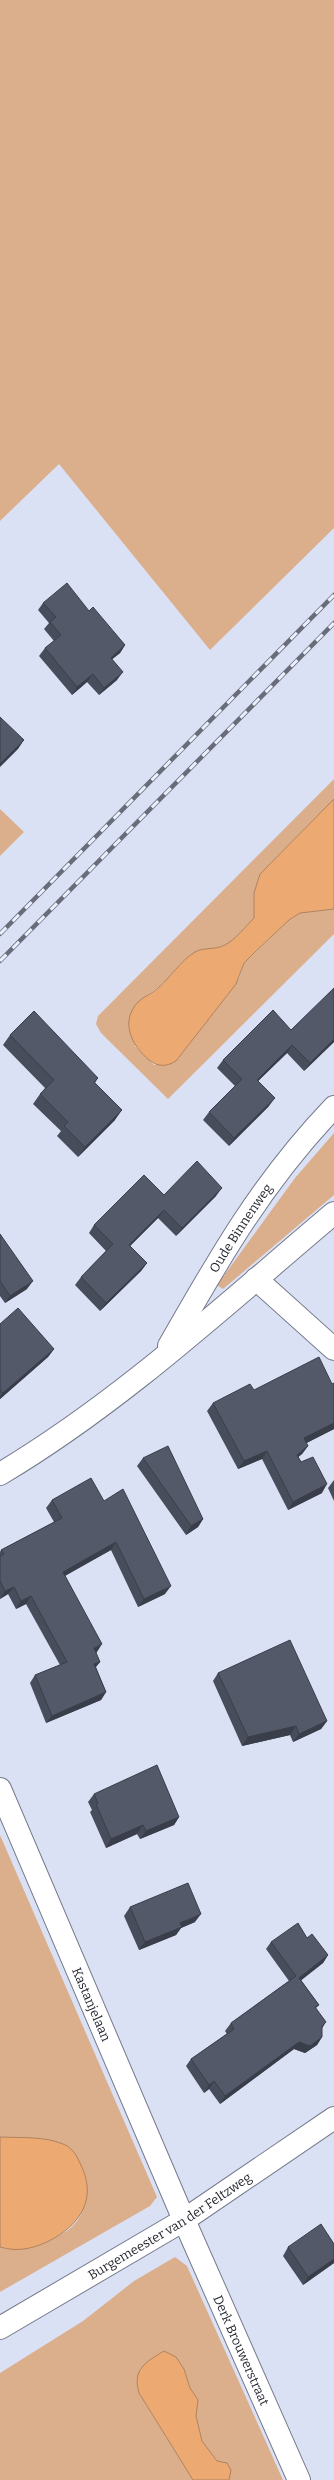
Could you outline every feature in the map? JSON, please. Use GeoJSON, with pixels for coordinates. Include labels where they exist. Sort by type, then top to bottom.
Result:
{"type":"FeatureCollection","features":[{"type":"Feature","properties":{"kind":"street","name":"Oude Binnenweg"},"geometry":{"type":"LineString","coordinates":[[161,1359],[226,1247],[254,1203],[296,1149],[334,1107]]}},
{"type":"Feature","properties":{"kind":"street","name":"Oude Binnenweg"},"geometry":{"type":"LineString","coordinates":[[0,1474],[80,1421],[161,1359],[334,1213]]}},
{"type":"Feature","properties":{"kind":"street"},"geometry":{"type":"LineString","coordinates":[[256,1279],[334,1349]]}},
{"type":"Feature","properties":{"kind":"street","name":"Kastanjelaan"},"geometry":{"type":"LineString","coordinates":[[0,1789],[184,2220]]}},
{"type":"Feature","properties":{"kind":"street","name":"Burgemeester van der Feltzweg"},"geometry":{"type":"LineString","coordinates":[[0,2328],[184,2220],[334,2118]]}},
{"type":"Feature","properties":{"kind":"street","name":"Derk Brouwerstraat"},"geometry":{"type":"LineString","coordinates":[[184,2220],[299,2480]]}},
{"type":"Feature","properties":{"kind":"shaded area"},"geometry":{"type":"Polygon","coordinates":[[[0,0],[334,0],[334,528],[210,650],[59,464],[0,521],[0,0]]]}},
{"type":"Feature","properties":{"kind":"shaded area"},"geometry":{"type":"Polygon","coordinates":[[[334,779],[334,799],[260,874],[254,893],[254,918],[237,936],[225,945],[200,951],[191,955],[163,983],[147,995],[135,1046],[154,1065],[176,1061],[239,978],[244,963],[289,920],[300,913],[334,909],[334,934],[168,1099],[101,1033],[96,1024],[98,1016],[334,779]]]}},
{"type":"Feature","properties":{"kind":"shaded area"},"geometry":{"type":"Polygon","coordinates":[[[334,799],[334,909],[300,913],[289,920],[244,963],[236,984],[176,1061],[169,1064],[159,1065],[149,1060],[137,1047],[130,1032],[130,1017],[133,1009],[140,1000],[163,984],[180,964],[195,952],[199,950],[221,947],[233,940],[240,933],[254,918],[254,893],[260,874],[334,799]]]}},
{"type":"Feature","properties":{"kind":"shaded area"},"geometry":{"type":"Polygon","coordinates":[[[0,809],[24,832],[0,856],[0,809]]]}},
{"type":"Feature","properties":{"kind":"shaded area"},"geometry":{"type":"Polygon","coordinates":[[[334,1133],[334,1195],[223,1289],[217,1285],[295,1178],[334,1133]]]}},
{"type":"Feature","properties":{"kind":"shaded area"},"geometry":{"type":"Polygon","coordinates":[[[0,1835],[157,2197],[150,2206],[0,2292],[0,2247],[6,2249],[42,2242],[54,2238],[64,2232],[73,2225],[80,2216],[85,2204],[87,2190],[78,2174],[50,2140],[0,2137],[0,1835]]]}},
{"type":"Feature","properties":{"kind":"shaded area"},"geometry":{"type":"Polygon","coordinates":[[[0,2137],[32,2138],[56,2141],[66,2145],[75,2153],[85,2174],[87,2198],[83,2209],[77,2219],[69,2227],[47,2242],[24,2249],[6,2249],[0,2247],[0,2137]]]}},
{"type":"Feature","properties":{"kind":"shaded area"},"geometry":{"type":"Polygon","coordinates":[[[175,2257],[187,2266],[283,2480],[229,2480],[202,2441],[196,2416],[197,2400],[190,2388],[184,2369],[164,2351],[140,2369],[139,2393],[193,2480],[0,2480],[0,2373],[83,2321],[134,2281],[175,2257]]]}},
{"type":"Feature","properties":{"kind":"shaded area"},"geometry":{"type":"Polygon","coordinates":[[[164,2351],[176,2357],[184,2369],[190,2388],[198,2400],[196,2416],[202,2441],[217,2461],[227,2463],[231,2470],[229,2480],[193,2480],[139,2393],[137,2378],[139,2372],[146,2363],[164,2351]]]}},
{"type":"Feature","properties":{"kind":"building"},"geometry":{"type":"Polygon","coordinates":[[[67,583],[89,611],[93,607],[125,645],[111,658],[123,672],[104,688],[93,674],[77,687],[45,648],[61,635],[50,622],[56,617],[43,603],[67,583]]]}},
{"type":"Feature","properties":{"kind":"building"},"geometry":{"type":"Polygon","coordinates":[[[0,717],[24,740],[0,764],[0,717]]]}},
{"type":"Feature","properties":{"kind":"building"},"geometry":{"type":"Polygon","coordinates":[[[334,988],[334,1039],[310,1063],[292,1045],[257,1080],[275,1098],[234,1138],[209,1112],[242,1079],[223,1060],[273,1010],[291,1030],[334,988]]]}},
{"type":"Feature","properties":{"kind":"building"},"geometry":{"type":"Polygon","coordinates":[[[34,1011],[98,1078],[94,1082],[122,1110],[85,1147],[64,1126],[68,1122],[40,1094],[54,1080],[10,1035],[34,1011]]]}},
{"type":"Feature","properties":{"kind":"building"},"geometry":{"type":"Polygon","coordinates":[[[197,1161],[222,1188],[182,1228],[164,1210],[129,1245],[147,1263],[106,1303],[81,1277],[113,1244],[94,1225],[144,1175],[164,1195],[197,1161]]]}},
{"type":"Feature","properties":{"kind":"building"},"geometry":{"type":"Polygon","coordinates":[[[0,1234],[33,1281],[10,1296],[0,1281],[0,1234]]]}},
{"type":"Feature","properties":{"kind":"building"},"geometry":{"type":"Polygon","coordinates":[[[18,1308],[54,1349],[3,1393],[0,1390],[0,1324],[18,1308]]]}},
{"type":"Feature","properties":{"kind":"building"},"geometry":{"type":"Polygon","coordinates":[[[319,1357],[332,1384],[334,1383],[334,1423],[304,1438],[308,1446],[297,1455],[301,1462],[313,1457],[327,1484],[293,1502],[267,1451],[244,1461],[213,1403],[250,1384],[254,1390],[319,1357]]]}},
{"type":"Feature","properties":{"kind":"building"},"geometry":{"type":"Polygon","coordinates":[[[168,1446],[203,1519],[191,1526],[143,1458],[168,1446]]]}},
{"type":"Feature","properties":{"kind":"building"},"geometry":{"type":"Polygon","coordinates":[[[91,1478],[104,1501],[123,1489],[171,1586],[144,1599],[116,1542],[63,1572],[102,1644],[94,1648],[100,1662],[94,1664],[106,1692],[52,1716],[35,1675],[67,1662],[31,1596],[21,1601],[14,1587],[5,1591],[0,1581],[0,1556],[4,1554],[1,1550],[62,1518],[52,1500],[91,1478]]]}},
{"type":"Feature","properties":{"kind":"building"},"geometry":{"type":"Polygon","coordinates":[[[290,1640],[327,1721],[299,1734],[296,1726],[248,1737],[218,1673],[290,1640]]]}},
{"type":"Feature","properties":{"kind":"building"},"geometry":{"type":"Polygon","coordinates":[[[157,1765],[179,1817],[146,1831],[143,1825],[111,1839],[96,1804],[98,1803],[94,1794],[157,1765]]]}},
{"type":"Feature","properties":{"kind":"building"},"geometry":{"type":"Polygon","coordinates":[[[188,1883],[201,1914],[180,1923],[182,1927],[145,1942],[130,1907],[188,1883]]]}},
{"type":"Feature","properties":{"kind":"building"},"geometry":{"type":"Polygon","coordinates":[[[298,1923],[307,1938],[312,1934],[328,1955],[299,1978],[319,2005],[315,2007],[326,2022],[322,2026],[322,2037],[310,2046],[299,2042],[225,2096],[214,2081],[209,2085],[191,2059],[234,2029],[231,2023],[296,1976],[271,1942],[298,1923]]]}},
{"type":"Feature","properties":{"kind":"building"},"geometry":{"type":"Polygon","coordinates":[[[321,2224],[334,2244],[334,2259],[308,2277],[288,2247],[321,2224]]]}},
{"type":"Feature","properties":{"kind":"railway"},"geometry":{"type":"LineString","coordinates":[[0,934],[334,595]]}},
{"type":"Feature","properties":{"kind":"railway"},"geometry":{"type":"LineString","coordinates":[[0,961],[334,623]]}}]}
